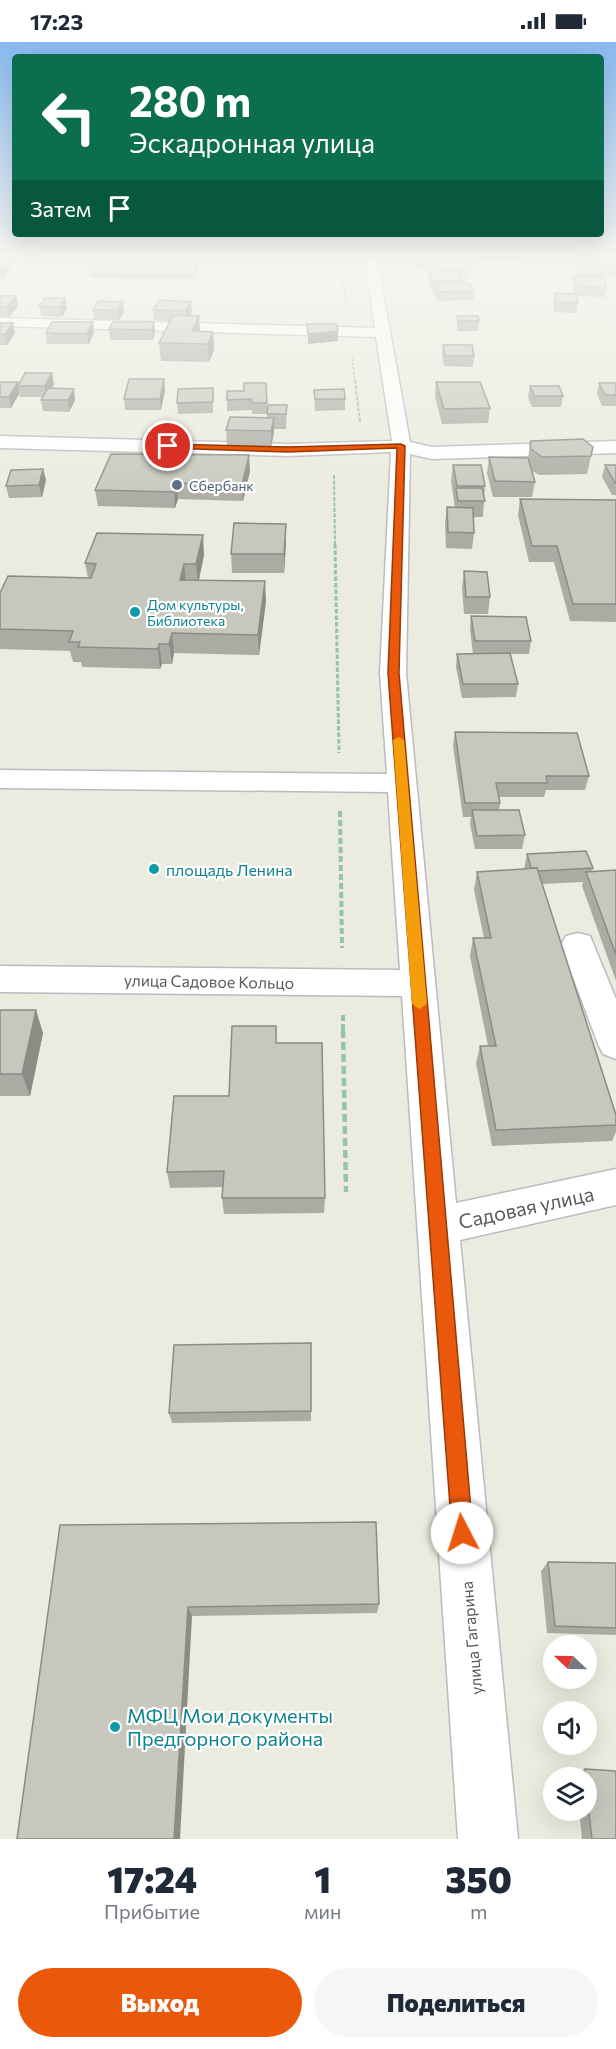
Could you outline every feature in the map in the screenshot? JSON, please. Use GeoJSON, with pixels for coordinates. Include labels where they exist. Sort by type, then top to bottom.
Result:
{"type":"FeatureCollection","features":[{"type":"Feature","properties":{"kind":"street","name":"улица Гагарина"},"geometry":{"type":"LineString","coordinates":[[368,338],[401,446],[393,673],[436,1226],[488,1839]]}},
{"type":"Feature","properties":{"kind":"street"},"geometry":{"type":"LineString","coordinates":[[0,442],[288,450],[401,446],[432,453],[616,447]]}},
{"type":"Feature","properties":{"kind":"street"},"geometry":{"type":"LineString","coordinates":[[0,778],[402,783]]}},
{"type":"Feature","properties":{"kind":"street"},"geometry":{"type":"LineString","coordinates":[[578,945],[616,1044]]}},
{"type":"Feature","properties":{"kind":"street","name":"улица Садовое Кольцо"},"geometry":{"type":"LineString","coordinates":[[0,979],[418,983]]}},
{"type":"Feature","properties":{"kind":"street","name":"Садовая улица"},"geometry":{"type":"LineString","coordinates":[[436,1226],[616,1187]]}},
{"type":"Feature","properties":{"kind":"path"},"geometry":{"type":"LineString","coordinates":[[363,447],[367,338]]}},
{"type":"Feature","properties":{"kind":"path"},"geometry":{"type":"LineString","coordinates":[[334,469],[346,1192]]}},
{"type":"Feature","properties":{"kind":"building"},"geometry":{"type":"Polygon","coordinates":[[[162,338],[211,338],[208,344],[159,343],[162,338]]]}},
{"type":"Feature","properties":{"kind":"building"},"geometry":{"type":"Polygon","coordinates":[[[443,345],[472,345],[474,356],[445,356],[443,345]]]}},
{"type":"Feature","properties":{"kind":"building"},"geometry":{"type":"Polygon","coordinates":[[[25,373],[52,373],[45,386],[18,386],[25,373]]]}},
{"type":"Feature","properties":{"kind":"building"},"geometry":{"type":"Polygon","coordinates":[[[129,379],[164,379],[160,399],[124,399],[129,379]]]}},
{"type":"Feature","properties":{"kind":"building"},"geometry":{"type":"Polygon","coordinates":[[[0,382],[18,382],[9,397],[0,397],[0,382]]]}},
{"type":"Feature","properties":{"kind":"building"},"geometry":{"type":"Polygon","coordinates":[[[436,382],[480,382],[490,408],[444,409],[436,382]]]}},
{"type":"Feature","properties":{"kind":"building"},"geometry":{"type":"Polygon","coordinates":[[[244,383],[266,383],[267,403],[252,403],[251,399],[227,400],[227,391],[244,391],[244,383]]]}},
{"type":"Feature","properties":{"kind":"building"},"geometry":{"type":"Polygon","coordinates":[[[599,383],[616,383],[616,395],[605,395],[599,383]]]}},
{"type":"Feature","properties":{"kind":"building"},"geometry":{"type":"Polygon","coordinates":[[[530,386],[559,386],[563,396],[534,396],[530,386]]]}},
{"type":"Feature","properties":{"kind":"building"},"geometry":{"type":"Polygon","coordinates":[[[48,388],[74,389],[68,400],[41,400],[48,388]]]}},
{"type":"Feature","properties":{"kind":"building"},"geometry":{"type":"Polygon","coordinates":[[[213,388],[213,402],[177,403],[178,389],[213,388]]]}},
{"type":"Feature","properties":{"kind":"building"},"geometry":{"type":"Polygon","coordinates":[[[344,389],[345,399],[315,399],[314,390],[344,389]]]}},
{"type":"Feature","properties":{"kind":"building"},"geometry":{"type":"Polygon","coordinates":[[[268,405],[287,405],[286,414],[267,414],[268,405]]]}},
{"type":"Feature","properties":{"kind":"building"},"geometry":{"type":"Polygon","coordinates":[[[230,417],[274,418],[271,431],[226,430],[230,417]]]}},
{"type":"Feature","properties":{"kind":"building"},"geometry":{"type":"Polygon","coordinates":[[[583,439],[593,447],[591,456],[542,457],[531,449],[530,445],[531,441],[583,439]]]}},
{"type":"Feature","properties":{"kind":"building"},"geometry":{"type":"Polygon","coordinates":[[[111,454],[249,455],[242,485],[177,483],[174,492],[95,490],[111,454]]]}},
{"type":"Feature","properties":{"kind":"building"},"geometry":{"type":"Polygon","coordinates":[[[489,457],[528,458],[535,482],[495,481],[489,457]]]}},
{"type":"Feature","properties":{"kind":"building"},"geometry":{"type":"Polygon","coordinates":[[[453,465],[481,465],[485,486],[457,486],[453,465]]]}},
{"type":"Feature","properties":{"kind":"building"},"geometry":{"type":"Polygon","coordinates":[[[605,465],[616,465],[616,483],[615,483],[605,465]]]}},
{"type":"Feature","properties":{"kind":"building"},"geometry":{"type":"Polygon","coordinates":[[[43,469],[39,485],[6,486],[11,470],[43,469]]]}},
{"type":"Feature","properties":{"kind":"building"},"geometry":{"type":"Polygon","coordinates":[[[456,488],[482,488],[485,501],[458,501],[456,488]]]}},
{"type":"Feature","properties":{"kind":"building"},"geometry":{"type":"Polygon","coordinates":[[[520,499],[616,500],[616,604],[573,604],[557,546],[532,546],[520,499]]]}},
{"type":"Feature","properties":{"kind":"building"},"geometry":{"type":"Polygon","coordinates":[[[447,507],[473,508],[474,533],[448,532],[447,507]]]}},
{"type":"Feature","properties":{"kind":"building"},"geometry":{"type":"Polygon","coordinates":[[[234,523],[286,524],[284,554],[231,554],[234,523]]]}},
{"type":"Feature","properties":{"kind":"building","name":"Дом культуры, Библиотека"},"geometry":{"type":"Polygon","coordinates":[[[97,533],[203,535],[196,564],[184,564],[180,580],[265,581],[258,635],[172,633],[169,644],[159,644],[158,649],[78,647],[80,642],[69,642],[73,631],[0,629],[0,593],[8,576],[91,578],[96,564],[85,563],[97,533]]]}},
{"type":"Feature","properties":{"kind":"building"},"geometry":{"type":"Polygon","coordinates":[[[464,571],[487,572],[490,597],[466,597],[464,571]]]}},
{"type":"Feature","properties":{"kind":"building"},"geometry":{"type":"Polygon","coordinates":[[[471,616],[526,617],[531,641],[475,641],[471,616]]]}},
{"type":"Feature","properties":{"kind":"building"},"geometry":{"type":"Polygon","coordinates":[[[510,653],[518,684],[463,684],[457,654],[510,653]]]}},
{"type":"Feature","properties":{"kind":"building"},"geometry":{"type":"Polygon","coordinates":[[[455,732],[577,733],[589,776],[546,776],[547,783],[496,783],[500,803],[465,803],[455,732]]]}},
{"type":"Feature","properties":{"kind":"building"},"geometry":{"type":"Polygon","coordinates":[[[472,810],[519,810],[525,835],[477,836],[472,810]]]}},
{"type":"Feature","properties":{"kind":"building"},"geometry":{"type":"Polygon","coordinates":[[[586,851],[593,868],[538,871],[537,868],[531,868],[527,854],[586,851]]]}},
{"type":"Feature","properties":{"kind":"building"},"geometry":{"type":"Polygon","coordinates":[[[537,868],[616,1115],[616,1125],[496,1130],[480,1046],[496,1046],[473,938],[491,938],[477,872],[537,868]]]}},
{"type":"Feature","properties":{"kind":"building"},"geometry":{"type":"Polygon","coordinates":[[[616,870],[616,955],[586,872],[616,870]]]}},
{"type":"Feature","properties":{"kind":"building"},"geometry":{"type":"Polygon","coordinates":[[[0,1010],[36,1010],[22,1074],[0,1074],[0,1010]]]}},
{"type":"Feature","properties":{"kind":"building"},"geometry":{"type":"Polygon","coordinates":[[[232,1026],[276,1026],[276,1043],[322,1043],[325,1198],[222,1198],[224,1171],[167,1172],[174,1096],[229,1096],[232,1026]]]}},
{"type":"Feature","properties":{"kind":"building"},"geometry":{"type":"Polygon","coordinates":[[[311,1343],[311,1411],[169,1413],[174,1345],[311,1343]]]}},
{"type":"Feature","properties":{"kind":"building","name":"МФЦ Мои документы Предгорного района"},"geometry":{"type":"Polygon","coordinates":[[[376,1522],[379,1604],[188,1607],[174,1839],[17,1839],[60,1525],[376,1522]]]}},
{"type":"Feature","properties":{"kind":"building"},"geometry":{"type":"Polygon","coordinates":[[[548,1562],[616,1563],[616,1628],[555,1626],[548,1562]]]}},
{"type":"Feature","properties":{"kind":"building"},"geometry":{"type":"Polygon","coordinates":[[[597,1770],[616,1771],[616,1839],[592,1839],[590,1821],[597,1821],[597,1770]]]}},
{"type":"Feature","properties":{"kind":"slow traffic"},"geometry":{"type":"LineString","coordinates":[[399,740],[419,1004]]}},
{"type":"Feature","properties":{"kind":"place","name":"Сбербанк"},"geometry":{"type":"Point","coordinates":[177,485]}},
{"type":"Feature","properties":{"kind":"place","name":"Дом культуры, Библиотека"},"geometry":{"type":"Point","coordinates":[135,612]}},
{"type":"Feature","properties":{"kind":"place","name":"площадь Ленина"},"geometry":{"type":"Point","coordinates":[154,869]}},
{"type":"Feature","properties":{"kind":"place","name":"МФЦ Мои документы Предгорного района"},"geometry":{"type":"Point","coordinates":[115,1727]}},
{"type":"Feature","properties":{"kind":"route"},"geometry":{"type":"LineString","coordinates":[[168,446],[288,450],[401,446],[393,673],[462,1533]]}}]}
